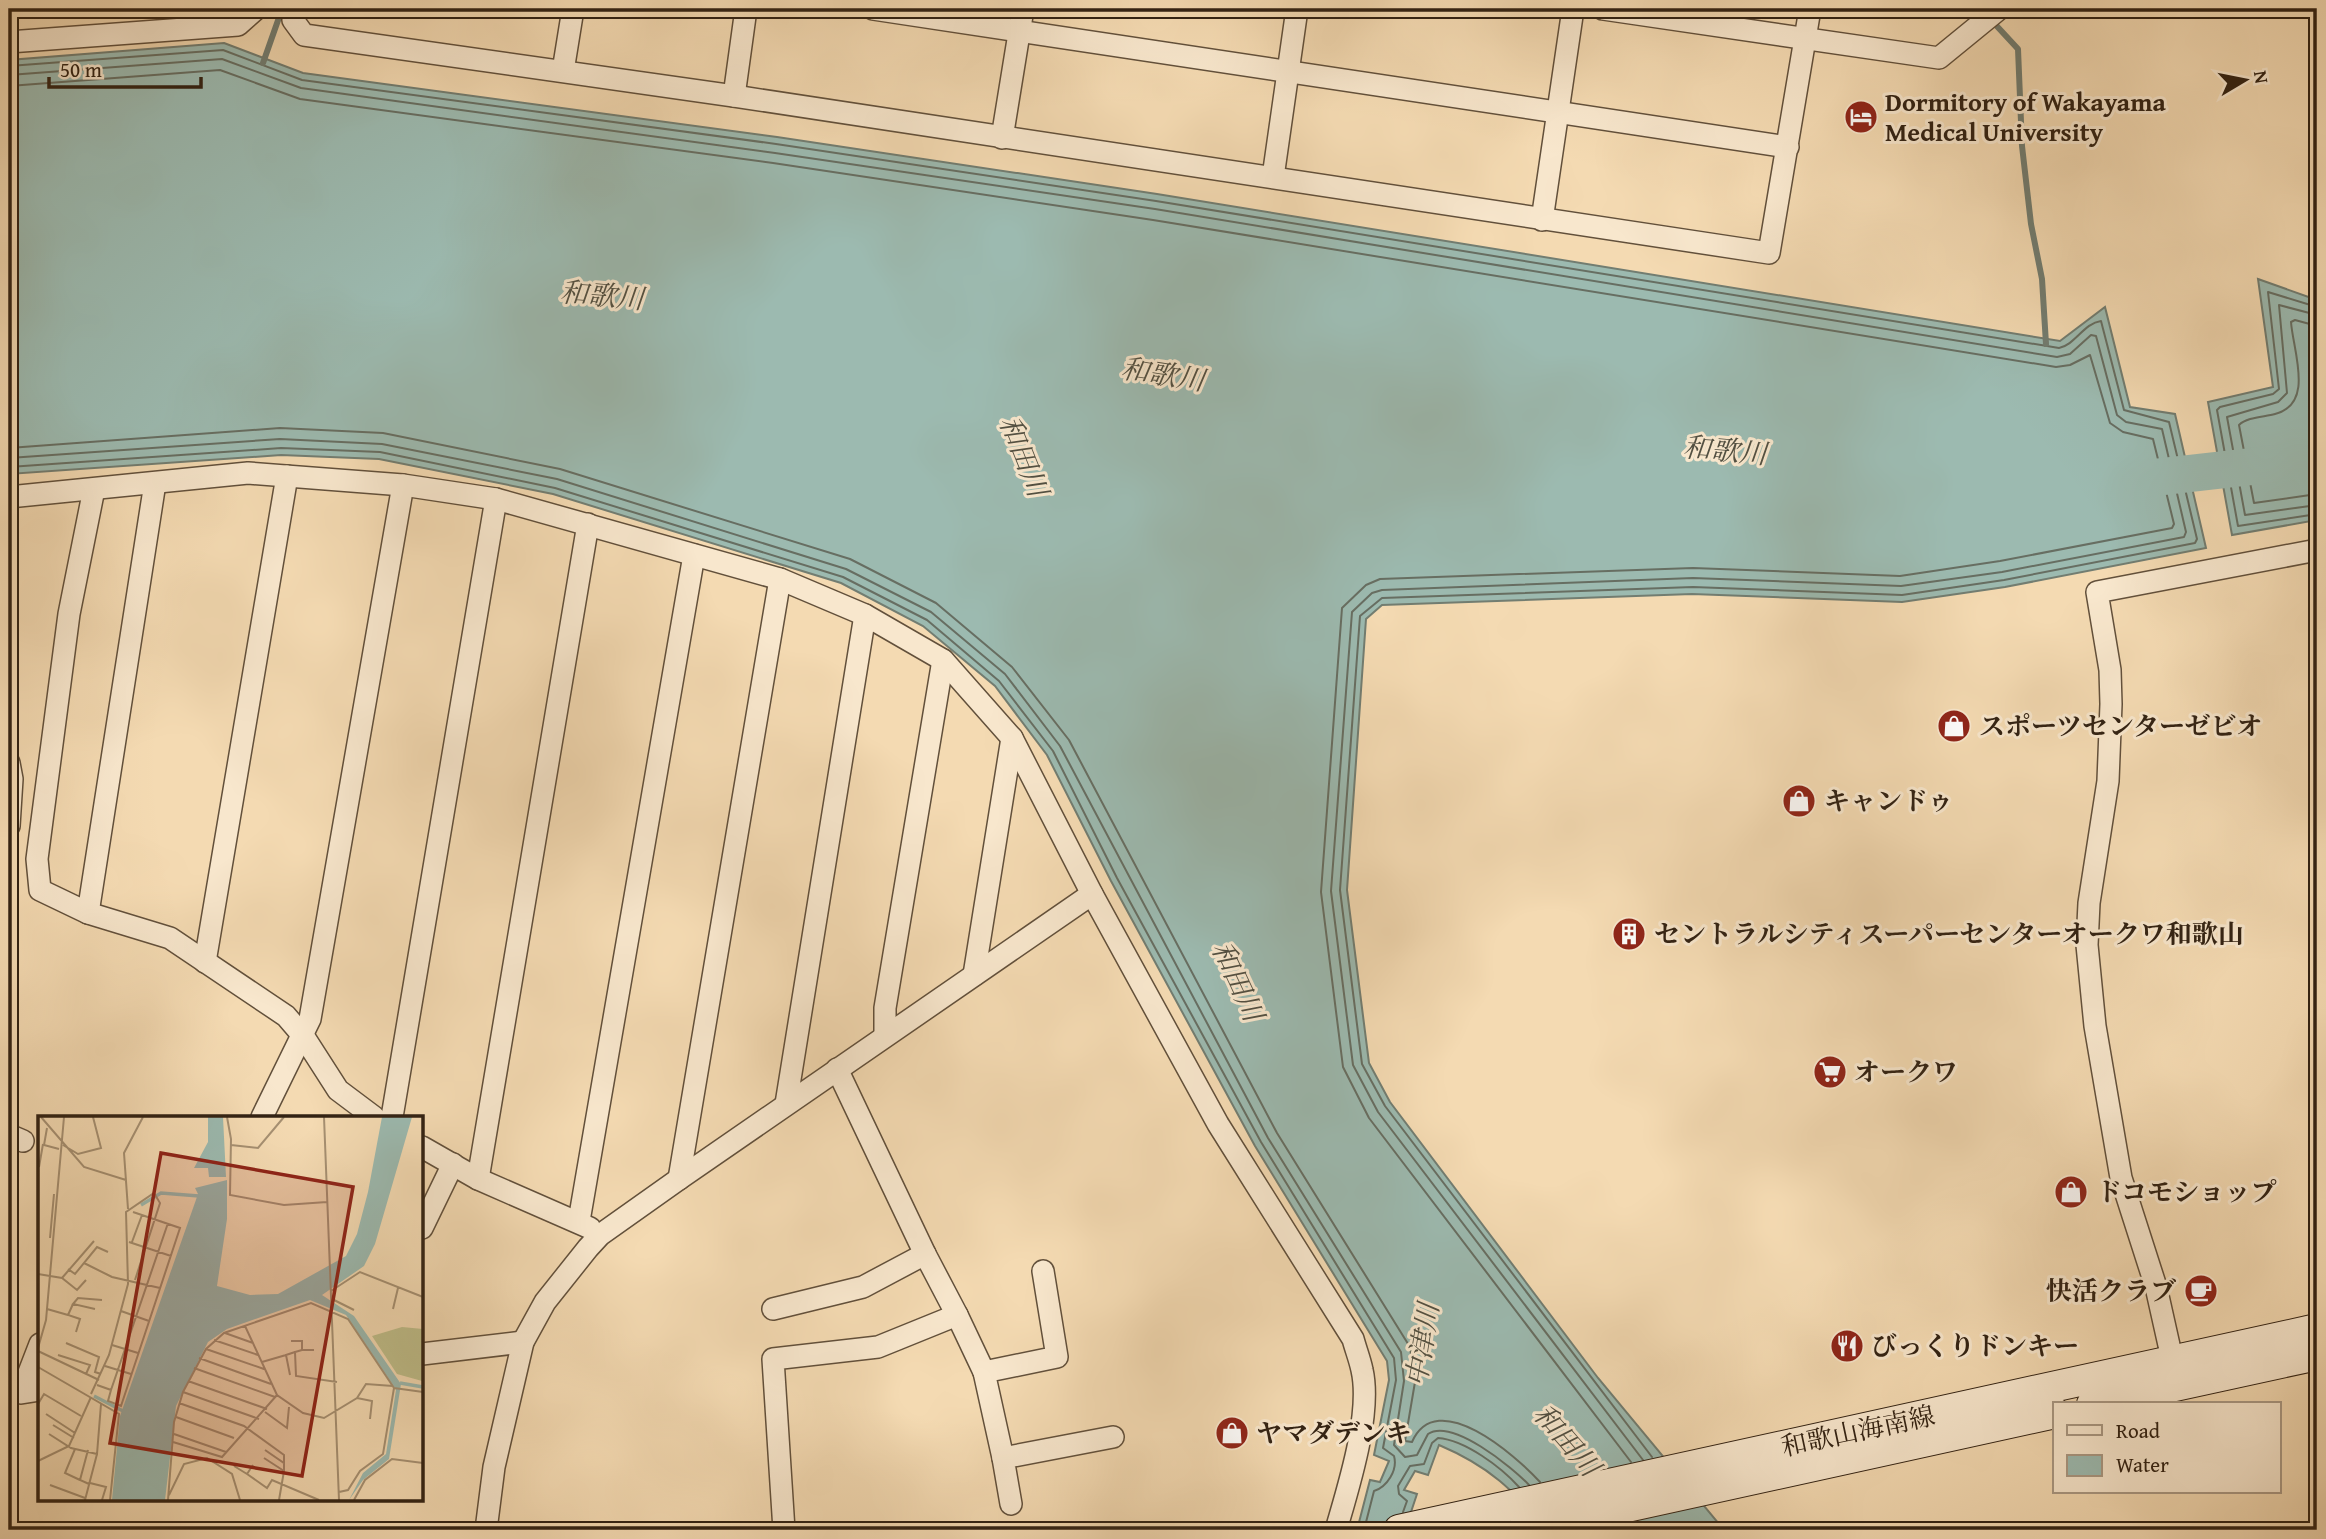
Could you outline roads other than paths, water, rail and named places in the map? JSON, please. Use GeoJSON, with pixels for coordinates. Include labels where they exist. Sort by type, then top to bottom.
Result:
{"type":"FeatureCollection","features":[{"type":"Feature","properties":{"kind":"main road","name":"和歌山海南線"},"geometry":{"type":"LineString","coordinates":[[2097,1402],[2175,1373],[2317,1329]]}},
{"type":"Feature","properties":{"kind":"main road","name":"和歌山海南線"},"geometry":{"type":"LineString","coordinates":[[1412,1527],[1503,1520],[2175,1373],[2317,1355]]}},
{"type":"Feature","properties":{"kind":"main road","name":"和歌山海南線"},"geometry":{"type":"LineString","coordinates":[[1703,1477],[2053,1413]]}},
{"type":"Feature","properties":{"kind":"street"},"geometry":{"type":"LineString","coordinates":[[9,42],[238,25],[256,9]]}},
{"type":"Feature","properties":{"kind":"street"},"geometry":{"type":"LineString","coordinates":[[296,9],[293,20],[304,35],[734,96],[1769,253],[1810,9]]}},
{"type":"Feature","properties":{"kind":"street"},"geometry":{"type":"LineString","coordinates":[[564,71],[573,9]]}},
{"type":"Feature","properties":{"kind":"street"},"geometry":{"type":"LineString","coordinates":[[734,96],[746,9]]}},
{"type":"Feature","properties":{"kind":"street"},"geometry":{"type":"LineString","coordinates":[[873,9],[1559,110],[1788,147]]}},
{"type":"Feature","properties":{"kind":"street"},"geometry":{"type":"LineString","coordinates":[[1002,138],[1023,9]]}},
{"type":"Feature","properties":{"kind":"street"},"geometry":{"type":"LineString","coordinates":[[1273,177],[1297,9]]}},
{"type":"Feature","properties":{"kind":"street"},"geometry":{"type":"LineString","coordinates":[[1542,220],[1573,9]]}},
{"type":"Feature","properties":{"kind":"street"},"geometry":{"type":"LineString","coordinates":[[1603,9],[1939,58],[1999,9]]}},
{"type":"Feature","properties":{"kind":"street"},"geometry":{"type":"LineString","coordinates":[[9,497],[248,473],[403,485],[496,499],[780,579],[865,615],[943,660],[1012,738],[1092,894],[1218,1124],[1353,1339],[1363,1372],[1363,1395],[1356,1458],[1336,1530]]}},
{"type":"Feature","properties":{"kind":"street"},"geometry":{"type":"LineString","coordinates":[[205,962],[287,476]]}},
{"type":"Feature","properties":{"kind":"street"},"geometry":{"type":"LineString","coordinates":[[88,913],[155,483]]}},
{"type":"Feature","properties":{"kind":"street"},"geometry":{"type":"LineString","coordinates":[[262,1116],[292,1052],[304,1037],[310,1019],[403,485]]}},
{"type":"Feature","properties":{"kind":"street"},"geometry":{"type":"LineString","coordinates":[[94,489],[69,614],[37,859],[40,890],[88,913],[170,938],[286,1016],[304,1037],[338,1090],[373,1116]]}},
{"type":"Feature","properties":{"kind":"street"},"geometry":{"type":"LineString","coordinates":[[392,1116],[496,499]]}},
{"type":"Feature","properties":{"kind":"street"},"geometry":{"type":"LineString","coordinates":[[478,1179],[588,524]]}},
{"type":"Feature","properties":{"kind":"street"},"geometry":{"type":"LineString","coordinates":[[2175,1373],[2156,1287],[2121,1178],[2095,1026],[2087,945],[2089,903],[2108,781],[2110,704],[2110,670],[2097,592],[2317,550]]}},
{"type":"Feature","properties":{"kind":"street"},"geometry":{"type":"LineString","coordinates":[[579,1221],[694,555]]}},
{"type":"Feature","properties":{"kind":"street"},"geometry":{"type":"LineString","coordinates":[[679,1179],[780,579]]}},
{"type":"Feature","properties":{"kind":"street"},"geometry":{"type":"LineString","coordinates":[[786,1104],[865,615]]}},
{"type":"Feature","properties":{"kind":"street"},"geometry":{"type":"LineString","coordinates":[[885,1035],[885,1008],[943,660]]}},
{"type":"Feature","properties":{"kind":"street"},"geometry":{"type":"LineString","coordinates":[[974,975],[1012,738]]}},
{"type":"Feature","properties":{"kind":"street"},"geometry":{"type":"LineString","coordinates":[[9,763],[12,779],[9,826]]}},
{"type":"Feature","properties":{"kind":"street"},"geometry":{"type":"LineString","coordinates":[[486,1530],[494,1467],[523,1342],[545,1302],[600,1235],[1092,894]]}},
{"type":"Feature","properties":{"kind":"street"},"geometry":{"type":"LineString","coordinates":[[837,1069],[984,1372],[1011,1504]]}},
{"type":"Feature","properties":{"kind":"street"},"geometry":{"type":"LineString","coordinates":[[424,1148],[478,1179],[579,1221],[600,1235]]}},
{"type":"Feature","properties":{"kind":"street"},"geometry":{"type":"LineString","coordinates":[[424,1224],[453,1164]]}},
{"type":"Feature","properties":{"kind":"street"},"geometry":{"type":"LineString","coordinates":[[773,1309],[863,1287],[925,1254]]}},
{"type":"Feature","properties":{"kind":"street"},"geometry":{"type":"LineString","coordinates":[[984,1372],[1057,1357],[1043,1271]]}},
{"type":"Feature","properties":{"kind":"street"},"geometry":{"type":"LineString","coordinates":[[784,1530],[773,1359],[878,1347],[957,1315]]}},
{"type":"Feature","properties":{"kind":"street"},"geometry":{"type":"LineString","coordinates":[[424,1354],[523,1342]]}},
{"type":"Feature","properties":{"kind":"street"},"geometry":{"type":"LineString","coordinates":[[23,1393],[38,1351]]}},
{"type":"Feature","properties":{"kind":"street"},"geometry":{"type":"LineString","coordinates":[[1003,1458],[1113,1437]]}},
{"type":"Feature","properties":{"kind":"water"},"geometry":{"type":"Polygon","coordinates":[[[224,43],[303,73],[777,137],[1157,194],[2060,341],[2105,307],[2130,407],[2175,414],[2206,548],[2005,587],[1902,602],[1692,594],[1382,605],[1366,619],[1347,890],[1369,1063],[1390,1102],[1598,1378],[1724,1530],[1549,1530],[1500,1481],[1473,1462],[1439,1445],[1428,1475],[1415,1471],[1404,1490],[1417,1494],[1405,1530],[1357,1530],[1370,1480],[1380,1482],[1389,1461],[1374,1455],[1389,1380],[1387,1361],[1255,1146],[1111,881],[1047,755],[995,686],[923,626],[841,583],[553,494],[379,459],[281,455],[9,474],[9,60],[224,43]]]}},
{"type":"Feature","properties":{"kind":"water"},"geometry":{"type":"Polygon","coordinates":[[[2258,279],[2317,300],[2317,520],[2232,535],[2208,402],[2273,387],[2258,279]]]}},
{"type":"Feature","properties":{"kind":"waterway"},"geometry":{"type":"LineString","coordinates":[[263,63],[282,9]]}},
{"type":"Feature","properties":{"kind":"waterway"},"geometry":{"type":"LineString","coordinates":[[1981,9],[2018,49],[2022,146],[2031,224],[2042,279],[2046,344]]}},
{"type":"Feature","properties":{"kind":"waterway","name":"和歌川"},"geometry":{"type":"LineString","coordinates":[[2141,479],[2317,459]]}},
{"type":"Feature","properties":{"kind":"place","name":"Dormitory of Wakayama Medical University"},"geometry":{"type":"Point","coordinates":[1861,117]}},
{"type":"Feature","properties":{"kind":"place","name":"スポーツセンターゼビオ"},"geometry":{"type":"Point","coordinates":[1954,726]}},
{"type":"Feature","properties":{"kind":"place","name":"キャンドゥ"},"geometry":{"type":"Point","coordinates":[1799,801]}},
{"type":"Feature","properties":{"kind":"place","name":"セントラルシティスーパーセンターオークワ和歌山"},"geometry":{"type":"Point","coordinates":[1629,934]}},
{"type":"Feature","properties":{"kind":"place","name":"オークワ"},"geometry":{"type":"Point","coordinates":[1830,1072]}},
{"type":"Feature","properties":{"kind":"place","name":"ドコモショップ"},"geometry":{"type":"Point","coordinates":[2071,1192]}},
{"type":"Feature","properties":{"kind":"place","name":"快活クラブ"},"geometry":{"type":"Point","coordinates":[2201,1291]}},
{"type":"Feature","properties":{"kind":"place","name":"びっくりドンキー"},"geometry":{"type":"Point","coordinates":[1847,1346]}},
{"type":"Feature","properties":{"kind":"place","name":"ヤマダデンキ"},"geometry":{"type":"Point","coordinates":[1232,1433]}},
{"type":"Feature","properties":{"kind":"water label","name":"和田川"},"geometry":{"type":"Point","coordinates":[1024,456]}},
{"type":"Feature","properties":{"kind":"water label","name":"和田川"},"geometry":{"type":"Point","coordinates":[1238,981]}},
{"type":"Feature","properties":{"kind":"water label","name":"中津川"},"geometry":{"type":"Point","coordinates":[1422,1345]}},
{"type":"Feature","properties":{"kind":"water label","name":"和田川"},"geometry":{"type":"Point","coordinates":[1567,1440]}}]}
